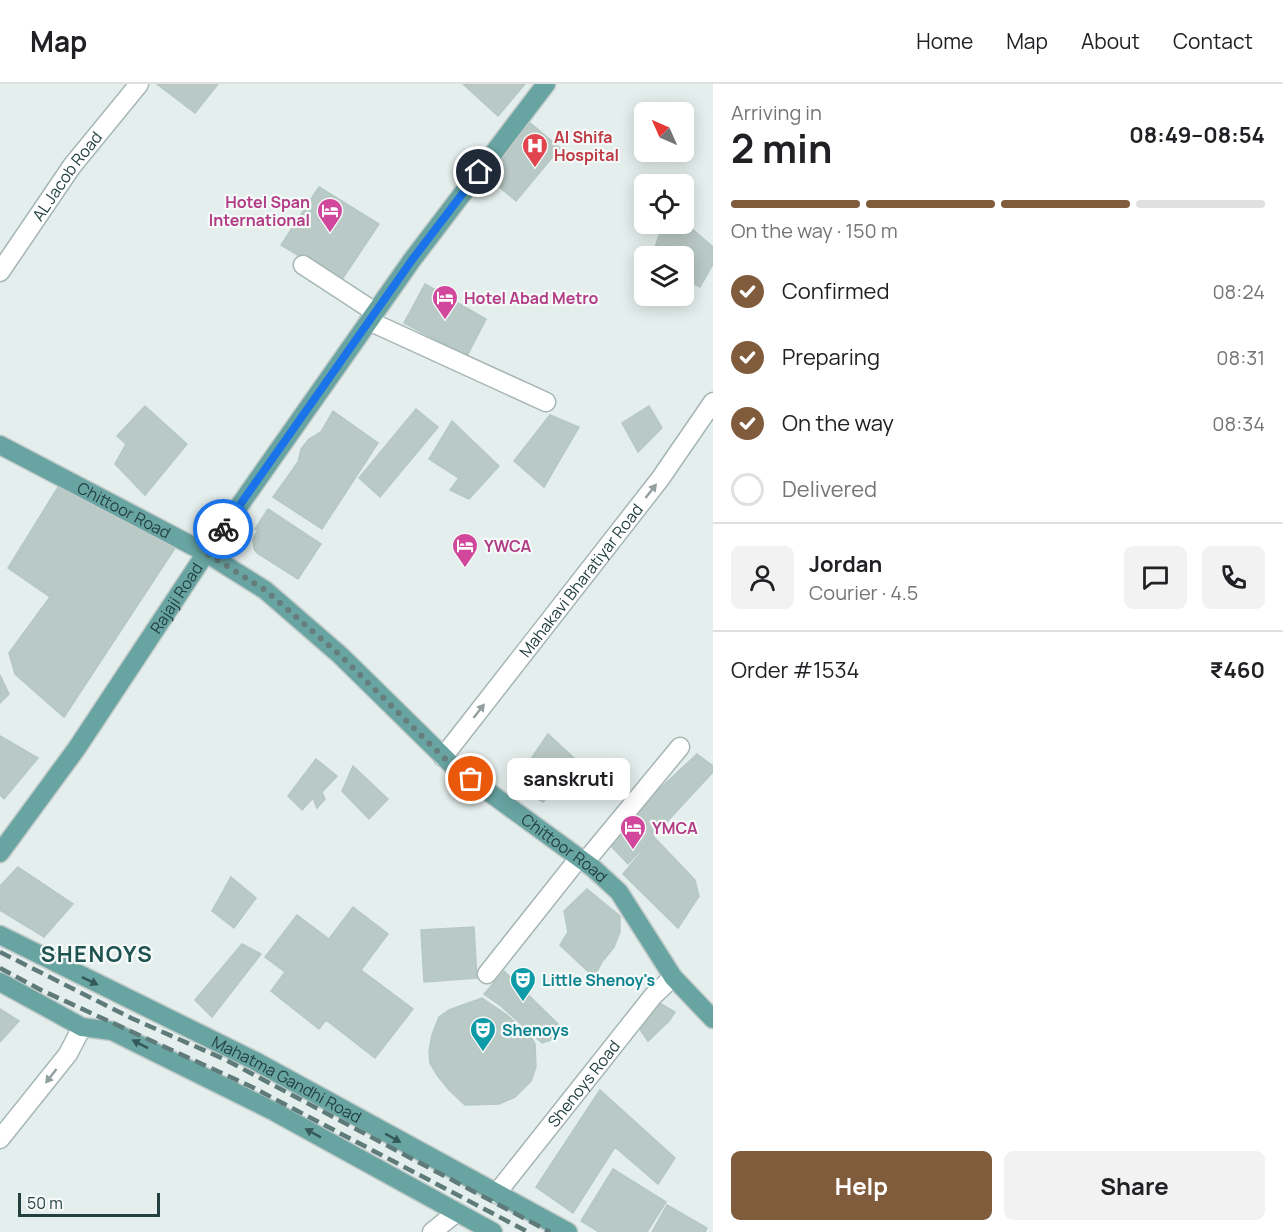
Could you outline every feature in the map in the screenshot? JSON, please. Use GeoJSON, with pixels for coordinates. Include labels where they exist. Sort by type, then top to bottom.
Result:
{"type":"FeatureCollection","features":[{"type":"Feature","properties":{"kind":"main road","name":"Rajaji Road"},"geometry":{"type":"LineString","coordinates":[[0,853],[77,747],[206,553],[372,316],[546,84]]}},
{"type":"Feature","properties":{"kind":"main road","name":"Chittoor Road"},"geometry":{"type":"LineString","coordinates":[[2,450],[206,553],[265,590],[340,655],[443,757],[582,860],[619,891],[674,977],[711,1014]]}},
{"type":"Feature","properties":{"kind":"main road","name":"Mahatma Gandhi Road"},"geometry":{"type":"LineString","coordinates":[[0,935],[255,1062],[568,1232]]}},
{"type":"Feature","properties":{"kind":"main road","name":"Mahatma Gandhi Road"},"geometry":{"type":"LineString","coordinates":[[0,981],[82,1027],[112,1031],[275,1112],[494,1232]]}},
{"type":"Feature","properties":{"kind":"street","name":"AL Jacob Road"},"geometry":{"type":"LineString","coordinates":[[0,273],[72,166],[139,84]]}},
{"type":"Feature","properties":{"kind":"street"},"geometry":{"type":"LineString","coordinates":[[303,266],[372,316],[546,402]]}},
{"type":"Feature","properties":{"kind":"street","name":"Mahakavi Bharatiyar Road"},"geometry":{"type":"LineString","coordinates":[[443,757],[660,479],[713,402]]}},
{"type":"Feature","properties":{"kind":"street"},"geometry":{"type":"LineString","coordinates":[[487,974],[680,747]]}},
{"type":"Feature","properties":{"kind":"street","name":"Shenoys Road"},"geometry":{"type":"LineString","coordinates":[[496,1194],[653,996],[674,977]]}},
{"type":"Feature","properties":{"kind":"street"},"geometry":{"type":"LineString","coordinates":[[0,1139],[68,1054],[82,1027]]}},
{"type":"Feature","properties":{"kind":"street"},"geometry":{"type":"LineString","coordinates":[[432,1232],[458,1212]]}},
{"type":"Feature","properties":{"kind":"building"},"geometry":{"type":"Polygon","coordinates":[[[157,84],[218,84],[195,113],[157,84]]]}},
{"type":"Feature","properties":{"kind":"building"},"geometry":{"type":"Polygon","coordinates":[[[463,84],[525,84],[498,116],[463,84]]]}},
{"type":"Feature","properties":{"kind":"building"},"geometry":{"type":"Polygon","coordinates":[[[528,121],[560,148],[516,201],[484,174],[528,121]]]}},
{"type":"Feature","properties":{"kind":"building","name":"Hotel Span International"},"geometry":{"type":"Polygon","coordinates":[[[319,187],[379,224],[341,281],[281,245],[319,187]]]}},
{"type":"Feature","properties":{"kind":"building"},"geometry":{"type":"Polygon","coordinates":[[[694,231],[713,247],[713,264],[700,287],[694,284],[694,246],[655,246],[660,234],[694,234],[694,231]]]}},
{"type":"Feature","properties":{"kind":"building","name":"Hotel Abad Metro"},"geometry":{"type":"Polygon","coordinates":[[[425,284],[486,319],[467,356],[404,323],[425,284]]]}},
{"type":"Feature","properties":{"kind":"building"},"geometry":{"type":"Polygon","coordinates":[[[145,406],[187,444],[145,495],[115,464],[126,444],[117,436],[145,406]]]}},
{"type":"Feature","properties":{"kind":"building"},"geometry":{"type":"Polygon","coordinates":[[[649,406],[662,428],[638,452],[622,423],[649,406]]]}},
{"type":"Feature","properties":{"kind":"building"},"geometry":{"type":"Polygon","coordinates":[[[416,409],[438,427],[380,497],[359,478],[416,409]]]}},
{"type":"Feature","properties":{"kind":"building"},"geometry":{"type":"Polygon","coordinates":[[[333,411],[378,443],[322,529],[273,497],[298,462],[301,449],[309,439],[321,432],[333,411]]]}},
{"type":"Feature","properties":{"kind":"building"},"geometry":{"type":"Polygon","coordinates":[[[550,415],[579,427],[544,487],[514,461],[550,415]]]}},
{"type":"Feature","properties":{"kind":"building"},"geometry":{"type":"Polygon","coordinates":[[[452,421],[499,466],[469,499],[450,490],[459,478],[429,459],[452,421]]]}},
{"type":"Feature","properties":{"kind":"building"},"geometry":{"type":"Polygon","coordinates":[[[60,484],[177,545],[64,717],[15,674],[9,653],[50,597],[8,568],[60,484]]]}},
{"type":"Feature","properties":{"kind":"building"},"geometry":{"type":"Polygon","coordinates":[[[268,509],[321,544],[298,579],[254,549],[253,539],[258,530],[255,529],[268,509]]]}},
{"type":"Feature","properties":{"kind":"building"},"geometry":{"type":"Polygon","coordinates":[[[0,675],[9,694],[0,703],[0,675]]]}},
{"type":"Feature","properties":{"kind":"building"},"geometry":{"type":"Polygon","coordinates":[[[548,734],[575,759],[571,774],[543,802],[528,794],[515,782],[548,734]]]}},
{"type":"Feature","properties":{"kind":"building"},"geometry":{"type":"Polygon","coordinates":[[[0,736],[38,758],[4,799],[0,795],[0,736]]]}},
{"type":"Feature","properties":{"kind":"building"},"geometry":{"type":"Polygon","coordinates":[[[697,754],[713,766],[713,772],[628,864],[612,847],[653,795],[697,754]]]}},
{"type":"Feature","properties":{"kind":"building"},"geometry":{"type":"Polygon","coordinates":[[[316,759],[337,776],[322,792],[325,799],[317,808],[313,798],[302,810],[288,796],[316,759]]]}},
{"type":"Feature","properties":{"kind":"building"},"geometry":{"type":"Polygon","coordinates":[[[353,766],[388,799],[369,819],[342,791],[353,766]]]}},
{"type":"Feature","properties":{"kind":"building"},"geometry":{"type":"Polygon","coordinates":[[[654,837],[695,880],[699,896],[678,928],[623,874],[654,837]]]}},
{"type":"Feature","properties":{"kind":"building"},"geometry":{"type":"Polygon","coordinates":[[[18,867],[73,904],[44,937],[0,910],[0,886],[18,867]]]}},
{"type":"Feature","properties":{"kind":"building"},"geometry":{"type":"Polygon","coordinates":[[[231,877],[256,898],[234,928],[212,911],[231,877]]]}},
{"type":"Feature","properties":{"kind":"building"},"geometry":{"type":"Polygon","coordinates":[[[587,889],[620,916],[620,932],[614,947],[594,977],[560,945],[568,932],[564,911],[587,889]]]}},
{"type":"Feature","properties":{"kind":"building"},"geometry":{"type":"Polygon","coordinates":[[[353,907],[388,934],[361,970],[413,1009],[375,1058],[326,1020],[319,1029],[271,991],[285,972],[265,957],[297,915],[329,939],[353,907]]]}},
{"type":"Feature","properties":{"kind":"building"},"geometry":{"type":"Polygon","coordinates":[[[474,927],[477,978],[424,982],[421,930],[474,927]]]}},
{"type":"Feature","properties":{"kind":"building"},"geometry":{"type":"Polygon","coordinates":[[[242,944],[261,954],[212,1017],[195,1000],[242,944]]]}},
{"type":"Feature","properties":{"kind":"building"},"geometry":{"type":"Polygon","coordinates":[[[504,971],[561,1028],[554,1039],[542,1043],[501,1006],[484,994],[504,971]]]}},
{"type":"Feature","properties":{"kind":"building","name":"Shenoys"},"geometry":{"type":"Polygon","coordinates":[[[482,998],[507,1015],[531,1037],[535,1044],[536,1067],[531,1081],[515,1097],[499,1104],[465,1105],[437,1075],[430,1063],[429,1051],[439,1017],[449,1010],[482,998]]]}},
{"type":"Feature","properties":{"kind":"building"},"geometry":{"type":"Polygon","coordinates":[[[661,1004],[675,1012],[648,1041],[639,1028],[661,1004]]]}},
{"type":"Feature","properties":{"kind":"building"},"geometry":{"type":"Polygon","coordinates":[[[0,1009],[19,1021],[0,1042],[0,1009]]]}},
{"type":"Feature","properties":{"kind":"building"},"geometry":{"type":"Polygon","coordinates":[[[600,1090],[675,1158],[658,1184],[615,1147],[573,1213],[536,1187],[600,1090]]]}},
{"type":"Feature","properties":{"kind":"building"},"geometry":{"type":"Polygon","coordinates":[[[613,1169],[666,1202],[647,1232],[599,1232],[581,1221],[613,1169]]]}},
{"type":"Feature","properties":{"kind":"building"},"geometry":{"type":"Polygon","coordinates":[[[667,1205],[707,1228],[705,1232],[652,1232],[667,1205]]]}},
{"type":"Feature","properties":{"kind":"railway"},"geometry":{"type":"LineString","coordinates":[[0,952],[131,1018],[226,1060],[550,1232]]}},
{"type":"Feature","properties":{"kind":"railway"},"geometry":{"type":"LineString","coordinates":[[0,968],[41,990],[252,1087],[528,1232]]}},
{"type":"Feature","properties":{"kind":"way so far"},"geometry":{"type":"LineString","coordinates":[[223,529],[206,553],[265,590],[340,655],[443,757],[471,779]]}},
{"type":"Feature","properties":{"kind":"place","name":"Al Shifa Hospital"},"geometry":{"type":"Point","coordinates":[535,169]}},
{"type":"Feature","properties":{"kind":"place","name":"Hotel Span International"},"geometry":{"type":"Point","coordinates":[330,234]}},
{"type":"Feature","properties":{"kind":"place","name":"Hotel Abad Metro"},"geometry":{"type":"Point","coordinates":[445,321]}},
{"type":"Feature","properties":{"kind":"place","name":"YWCA"},"geometry":{"type":"Point","coordinates":[465,569]}},
{"type":"Feature","properties":{"kind":"place","name":"sanskruti"},"geometry":{"type":"Point","coordinates":[471,779]}},
{"type":"Feature","properties":{"kind":"place","name":"YMCA"},"geometry":{"type":"Point","coordinates":[633,851]}},
{"type":"Feature","properties":{"kind":"place","name":"Little Shenoy's"},"geometry":{"type":"Point","coordinates":[523,1003]}},
{"type":"Feature","properties":{"kind":"place","name":"Shenoys"},"geometry":{"type":"Point","coordinates":[483,1053]}},
{"type":"Feature","properties":{"kind":"district","name":"SHENOYS"},"geometry":{"type":"Point","coordinates":[97,954]}},
{"type":"Feature","properties":{"kind":"route"},"geometry":{"type":"LineString","coordinates":[[223,529],[412,260],[479,172]]}}]}
